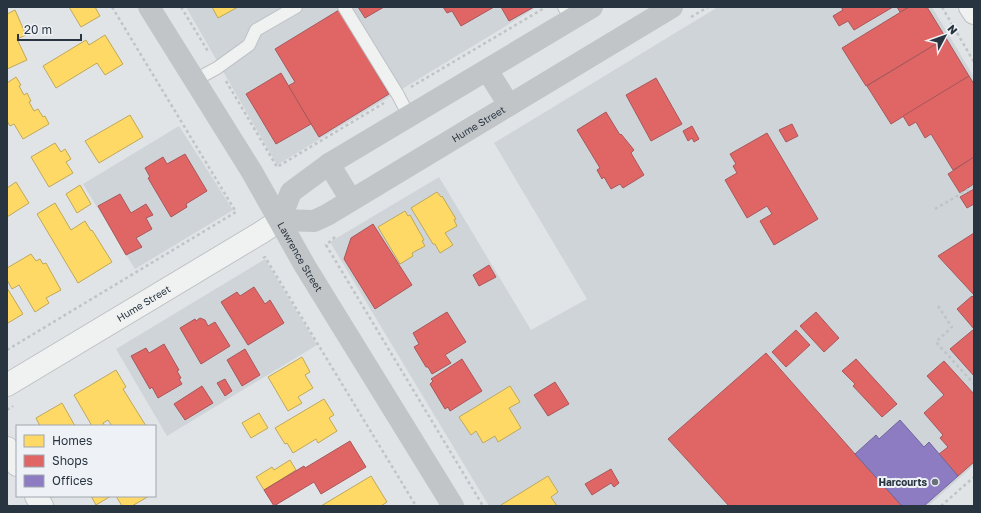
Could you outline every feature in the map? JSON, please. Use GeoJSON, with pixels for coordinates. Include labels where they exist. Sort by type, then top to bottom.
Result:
{"type":"FeatureCollection","features":[{"type":"Feature","properties":{"kind":"street","name":"Lawrence Street"},"geometry":{"type":"LineString","coordinates":[[149,7],[252,172],[305,266],[453,506]]}},
{"type":"Feature","properties":{"kind":"street"},"geometry":{"type":"LineString","coordinates":[[280,220],[291,192],[329,164],[487,70],[567,13],[592,7]]}},
{"type":"Feature","properties":{"kind":"street","name":"Hume Street"},"geometry":{"type":"LineString","coordinates":[[7,386],[280,220],[314,221],[672,7]]}},
{"type":"Feature","properties":{"kind":"street"},"geometry":{"type":"LineString","coordinates":[[970,7],[974,13]]}},
{"type":"Feature","properties":{"kind":"street"},"geometry":{"type":"LineString","coordinates":[[487,70],[509,105]]}},
{"type":"Feature","properties":{"kind":"street"},"geometry":{"type":"LineString","coordinates":[[329,164],[351,200]]}},
{"type":"Feature","properties":{"kind":"street"},"geometry":{"type":"LineString","coordinates":[[7,448],[16,463]]}},
{"type":"Feature","properties":{"kind":"street"},"geometry":{"type":"LineString","coordinates":[[37,497],[42,506]]}},
{"type":"Feature","properties":{"kind":"lane"},"geometry":{"type":"LineString","coordinates":[[194,80],[218,68],[249,45],[256,30],[296,7]]}},
{"type":"Feature","properties":{"kind":"lane"},"geometry":{"type":"LineString","coordinates":[[344,7],[398,95],[409,116]]}},
{"type":"Feature","properties":{"kind":"path"},"geometry":{"type":"LineString","coordinates":[[7,350],[236,212],[112,7]]}},
{"type":"Feature","properties":{"kind":"path"},"geometry":{"type":"LineString","coordinates":[[181,7],[277,167]]}},
{"type":"Feature","properties":{"kind":"path"},"geometry":{"type":"LineString","coordinates":[[942,7],[974,62]]}},
{"type":"Feature","properties":{"kind":"path"},"geometry":{"type":"LineString","coordinates":[[935,209],[974,186]]}},
{"type":"Feature","properties":{"kind":"path"},"geometry":{"type":"LineString","coordinates":[[326,245],[483,506]]}},
{"type":"Feature","properties":{"kind":"path"},"geometry":{"type":"LineString","coordinates":[[266,257],[416,506]]}},
{"type":"Feature","properties":{"kind":"path"},"geometry":{"type":"LineString","coordinates":[[938,306],[952,328],[936,342],[974,384]]}},
{"type":"Feature","properties":{"kind":"path"},"geometry":{"type":"LineString","coordinates":[[941,506],[974,477]]}},
{"type":"Feature","properties":{"kind":"shaded area"},"geometry":{"type":"Polygon","coordinates":[[[186,7],[537,7],[277,165],[186,7]]]}},
{"type":"Feature","properties":{"kind":"shaded area"},"geometry":{"type":"Polygon","coordinates":[[[718,7],[932,7],[974,77],[974,465],[928,506],[489,506],[330,242],[439,177],[531,330],[587,299],[494,143],[718,7]]]}},
{"type":"Feature","properties":{"kind":"shaded area"},"geometry":{"type":"Polygon","coordinates":[[[179,126],[233,210],[135,269],[83,184],[179,126]]]}},
{"type":"Feature","properties":{"kind":"shaded area"},"geometry":{"type":"Polygon","coordinates":[[[265,259],[317,345],[167,436],[116,349],[265,259]]]}},
{"type":"Feature","properties":{"kind":"building: Homes"},"geometry":{"type":"Polygon","coordinates":[[[69,7],[95,7],[100,16],[81,27],[69,7]]]}},
{"type":"Feature","properties":{"kind":"building: Homes"},"geometry":{"type":"Polygon","coordinates":[[[212,7],[238,7],[218,18],[212,7]]]}},
{"type":"Feature","properties":{"kind":"building: Homes"},"geometry":{"type":"Polygon","coordinates":[[[15,10],[26,35],[17,39],[27,60],[7,69],[7,14],[15,10]]]}},
{"type":"Feature","properties":{"kind":"building: Homes"},"geometry":{"type":"Polygon","coordinates":[[[105,35],[123,64],[105,75],[97,63],[56,88],[43,66],[86,40],[89,45],[105,35]]]}},
{"type":"Feature","properties":{"kind":"building: Homes"},"geometry":{"type":"Polygon","coordinates":[[[16,77],[21,85],[19,86],[24,95],[27,93],[31,101],[29,102],[34,111],[38,109],[43,117],[45,116],[49,124],[23,139],[14,124],[10,126],[7,121],[7,83],[16,77]]]}},
{"type":"Feature","properties":{"kind":"building: Homes"},"geometry":{"type":"Polygon","coordinates":[[[130,115],[143,137],[99,163],[85,141],[130,115]]]}},
{"type":"Feature","properties":{"kind":"building: Homes"},"geometry":{"type":"Polygon","coordinates":[[[55,143],[61,152],[65,149],[71,159],[66,162],[73,173],[49,187],[31,157],[55,143]]]}},
{"type":"Feature","properties":{"kind":"building: Homes"},"geometry":{"type":"Polygon","coordinates":[[[16,182],[29,203],[7,217],[7,188],[16,182]]]}},
{"type":"Feature","properties":{"kind":"building: Homes"},"geometry":{"type":"Polygon","coordinates":[[[80,185],[91,204],[77,213],[66,194],[80,185]]]}},
{"type":"Feature","properties":{"kind":"building: Homes"},"geometry":{"type":"Polygon","coordinates":[[[437,192],[441,197],[442,196],[456,219],[454,220],[457,226],[445,233],[453,245],[440,253],[411,208],[437,192]]]}},
{"type":"Feature","properties":{"kind":"building: Homes"},"geometry":{"type":"Polygon","coordinates":[[[55,203],[71,230],[85,221],[112,262],[78,283],[37,214],[55,203]]]}},
{"type":"Feature","properties":{"kind":"building: Homes"},"geometry":{"type":"Polygon","coordinates":[[[405,211],[408,216],[410,215],[424,240],[422,241],[425,246],[412,253],[413,256],[400,264],[378,227],[405,211]]]}},
{"type":"Feature","properties":{"kind":"building: Homes"},"geometry":{"type":"Polygon","coordinates":[[[31,254],[36,261],[40,259],[43,264],[46,263],[61,290],[46,298],[49,303],[35,312],[19,285],[12,289],[7,280],[7,268],[31,254]]]}},
{"type":"Feature","properties":{"kind":"building: Homes"},"geometry":{"type":"Polygon","coordinates":[[[7,288],[23,314],[8,323],[7,321],[7,288]]]}},
{"type":"Feature","properties":{"kind":"building: Homes"},"geometry":{"type":"Polygon","coordinates":[[[302,357],[310,372],[305,375],[313,388],[298,397],[302,403],[288,411],[268,377],[302,357]]]}},
{"type":"Feature","properties":{"kind":"building: Homes"},"geometry":{"type":"Polygon","coordinates":[[[116,370],[126,387],[123,389],[145,425],[111,425],[108,420],[103,423],[104,425],[91,425],[74,395],[116,370]]]}},
{"type":"Feature","properties":{"kind":"building: Homes"},"geometry":{"type":"Polygon","coordinates":[[[510,386],[520,402],[509,408],[521,428],[498,442],[495,436],[483,443],[476,431],[471,435],[459,417],[510,386]]]}},
{"type":"Feature","properties":{"kind":"building: Homes"},"geometry":{"type":"Polygon","coordinates":[[[324,399],[334,415],[329,418],[337,431],[318,443],[316,439],[293,453],[287,443],[285,444],[275,428],[324,399]]]}},
{"type":"Feature","properties":{"kind":"building: Homes"},"geometry":{"type":"Polygon","coordinates":[[[62,403],[74,425],[40,425],[36,418],[62,403]]]}},
{"type":"Feature","properties":{"kind":"building: Homes"},"geometry":{"type":"Polygon","coordinates":[[[259,413],[268,428],[251,438],[242,423],[259,413]]]}},
{"type":"Feature","properties":{"kind":"building: Homes"},"geometry":{"type":"Polygon","coordinates":[[[290,460],[296,470],[264,490],[256,477],[272,467],[274,470],[290,460]]]}},
{"type":"Feature","properties":{"kind":"building: Homes"},"geometry":{"type":"Polygon","coordinates":[[[371,476],[387,502],[381,506],[321,506],[371,476]]]}},
{"type":"Feature","properties":{"kind":"building: Homes"},"geometry":{"type":"Polygon","coordinates":[[[548,476],[558,492],[551,497],[557,506],[501,505],[548,476]]]}},
{"type":"Feature","properties":{"kind":"building: Homes"},"geometry":{"type":"Polygon","coordinates":[[[92,497],[109,497],[96,505],[92,497]]]}},
{"type":"Feature","properties":{"kind":"building: Homes"},"geometry":{"type":"Polygon","coordinates":[[[117,497],[147,497],[132,506],[122,506],[117,497]]]}},
{"type":"Feature","properties":{"kind":"building: Shops"},"geometry":{"type":"Polygon","coordinates":[[[358,7],[384,7],[365,18],[358,7]]]}},
{"type":"Feature","properties":{"kind":"building: Shops"},"geometry":{"type":"Polygon","coordinates":[[[443,7],[494,7],[461,26],[452,11],[447,13],[443,7]]]}},
{"type":"Feature","properties":{"kind":"building: Shops"},"geometry":{"type":"Polygon","coordinates":[[[501,7],[534,7],[509,21],[501,7]]]}},
{"type":"Feature","properties":{"kind":"building: Shops"},"geometry":{"type":"Polygon","coordinates":[[[841,7],[893,7],[854,30],[848,21],[839,26],[833,16],[843,10],[841,7]]]}},
{"type":"Feature","properties":{"kind":"building: Shops"},"geometry":{"type":"Polygon","coordinates":[[[897,7],[909,7],[900,12],[897,7]]]}},
{"type":"Feature","properties":{"kind":"building: Shops"},"geometry":{"type":"Polygon","coordinates":[[[909,7],[927,7],[946,38],[866,86],[842,48],[909,7]]]}},
{"type":"Feature","properties":{"kind":"building: Shops"},"geometry":{"type":"Polygon","coordinates":[[[339,10],[389,94],[319,137],[288,86],[295,82],[275,49],[339,10]]]}},
{"type":"Feature","properties":{"kind":"building: Shops"},"geometry":{"type":"Polygon","coordinates":[[[946,38],[969,76],[891,124],[867,86],[946,38]]]}},
{"type":"Feature","properties":{"kind":"building: Shops"},"geometry":{"type":"Polygon","coordinates":[[[281,73],[311,124],[276,144],[246,94],[281,73]]]}},
{"type":"Feature","properties":{"kind":"building: Shops"},"geometry":{"type":"Polygon","coordinates":[[[969,76],[974,84],[974,157],[953,170],[931,134],[925,138],[916,122],[909,126],[903,116],[969,76]]]}},
{"type":"Feature","properties":{"kind":"building: Shops"},"geometry":{"type":"Polygon","coordinates":[[[656,78],[682,124],[651,141],[626,95],[656,78]]]}},
{"type":"Feature","properties":{"kind":"building: Shops"},"geometry":{"type":"Polygon","coordinates":[[[606,112],[620,135],[621,134],[634,150],[631,153],[644,175],[623,188],[620,184],[611,189],[604,177],[602,179],[597,170],[600,168],[577,130],[606,112]]]}},
{"type":"Feature","properties":{"kind":"building: Shops"},"geometry":{"type":"Polygon","coordinates":[[[792,124],[798,136],[786,142],[779,130],[792,124]]]}},
{"type":"Feature","properties":{"kind":"building: Shops"},"geometry":{"type":"Polygon","coordinates":[[[692,126],[699,139],[694,142],[692,138],[688,141],[683,131],[692,126]]]}},
{"type":"Feature","properties":{"kind":"building: Shops"},"geometry":{"type":"Polygon","coordinates":[[[767,133],[818,219],[774,245],[760,221],[772,214],[767,206],[747,218],[725,180],[737,173],[733,166],[736,164],[730,154],[767,133]]]}},
{"type":"Feature","properties":{"kind":"building: Shops"},"geometry":{"type":"Polygon","coordinates":[[[185,154],[207,191],[186,204],[187,207],[171,217],[148,178],[150,177],[145,168],[163,157],[167,164],[185,154]]]}},
{"type":"Feature","properties":{"kind":"building: Shops"},"geometry":{"type":"Polygon","coordinates":[[[974,157],[974,184],[960,193],[948,174],[974,157]]]}},
{"type":"Feature","properties":{"kind":"building: Shops"},"geometry":{"type":"Polygon","coordinates":[[[974,189],[974,204],[967,208],[960,197],[974,189]]]}},
{"type":"Feature","properties":{"kind":"building: Shops"},"geometry":{"type":"Polygon","coordinates":[[[120,194],[131,213],[146,204],[153,215],[146,218],[152,229],[136,238],[142,247],[126,255],[98,206],[120,194]]]}},
{"type":"Feature","properties":{"kind":"building: Shops"},"geometry":{"type":"Polygon","coordinates":[[[373,224],[412,285],[375,309],[344,259],[351,238],[373,224]]]}},
{"type":"Feature","properties":{"kind":"building: Shops"},"geometry":{"type":"Polygon","coordinates":[[[974,233],[974,295],[938,256],[974,233]]]}},
{"type":"Feature","properties":{"kind":"building: Shops"},"geometry":{"type":"Polygon","coordinates":[[[489,265],[496,277],[479,286],[473,275],[489,265]]]}},
{"type":"Feature","properties":{"kind":"building: Shops"},"geometry":{"type":"Polygon","coordinates":[[[254,287],[265,304],[270,300],[284,323],[248,345],[221,302],[237,292],[240,296],[254,287]]]}},
{"type":"Feature","properties":{"kind":"building: Shops"},"geometry":{"type":"Polygon","coordinates":[[[972,296],[974,298],[974,329],[957,309],[972,296]]]}},
{"type":"Feature","properties":{"kind":"building: Shops"},"geometry":{"type":"Polygon","coordinates":[[[447,312],[466,342],[445,355],[451,363],[432,374],[414,347],[419,344],[413,333],[447,312]]]}},
{"type":"Feature","properties":{"kind":"building: Shops"},"geometry":{"type":"Polygon","coordinates":[[[816,312],[839,338],[824,352],[800,326],[816,312]]]}},
{"type":"Feature","properties":{"kind":"building: Shops"},"geometry":{"type":"Polygon","coordinates":[[[200,318],[205,320],[208,326],[215,322],[230,346],[201,364],[180,328],[195,319],[196,321],[200,318]]]}},
{"type":"Feature","properties":{"kind":"building: Shops"},"geometry":{"type":"Polygon","coordinates":[[[974,329],[974,376],[950,349],[974,329]]]}},
{"type":"Feature","properties":{"kind":"building: Shops"},"geometry":{"type":"Polygon","coordinates":[[[796,330],[810,345],[786,367],[772,352],[796,330]]]}},
{"type":"Feature","properties":{"kind":"building: Shops"},"geometry":{"type":"Polygon","coordinates":[[[164,344],[179,370],[177,371],[181,378],[179,379],[182,384],[158,398],[152,387],[150,389],[131,356],[146,348],[149,353],[164,344]]]}},
{"type":"Feature","properties":{"kind":"building: Shops"},"geometry":{"type":"Polygon","coordinates":[[[245,349],[260,375],[242,386],[227,360],[245,349]]]}},
{"type":"Feature","properties":{"kind":"building: Shops"},"geometry":{"type":"Polygon","coordinates":[[[766,353],[902,506],[729,506],[668,439],[766,353]]]}},
{"type":"Feature","properties":{"kind":"building: Shops"},"geometry":{"type":"Polygon","coordinates":[[[462,359],[482,391],[450,411],[448,407],[445,409],[430,384],[433,381],[431,379],[462,359]]]}},
{"type":"Feature","properties":{"kind":"building: Shops"},"geometry":{"type":"Polygon","coordinates":[[[856,359],[897,404],[882,417],[853,386],[855,384],[842,371],[856,359]]]}},
{"type":"Feature","properties":{"kind":"building: Shops"},"geometry":{"type":"Polygon","coordinates":[[[944,361],[974,394],[974,462],[958,476],[939,454],[948,447],[940,438],[943,435],[924,413],[944,395],[927,376],[944,361]]]}},
{"type":"Feature","properties":{"kind":"building: Shops"},"geometry":{"type":"Polygon","coordinates":[[[225,379],[232,391],[225,396],[217,383],[225,379]]]}},
{"type":"Feature","properties":{"kind":"building: Shops"},"geometry":{"type":"Polygon","coordinates":[[[555,382],[569,404],[548,416],[534,395],[555,382]]]}},
{"type":"Feature","properties":{"kind":"building: Shops"},"geometry":{"type":"Polygon","coordinates":[[[202,386],[213,403],[185,420],[174,404],[202,386]]]}},
{"type":"Feature","properties":{"kind":"building: Shops"},"geometry":{"type":"Polygon","coordinates":[[[350,441],[366,467],[321,494],[314,482],[274,506],[264,490],[350,441]]]}},
{"type":"Feature","properties":{"kind":"building: Shops"},"geometry":{"type":"Polygon","coordinates":[[[611,469],[619,483],[614,487],[611,483],[592,495],[585,484],[611,469]]]}},
{"type":"Feature","properties":{"kind":"building: Offices"},"geometry":{"type":"Polygon","coordinates":[[[900,420],[924,447],[929,442],[958,476],[924,506],[902,506],[855,454],[876,435],[879,439],[900,420]]]}},
{"type":"Feature","properties":{"kind":"place","name":"Harcourts"},"geometry":{"type":"Point","coordinates":[935,482]}}]}
